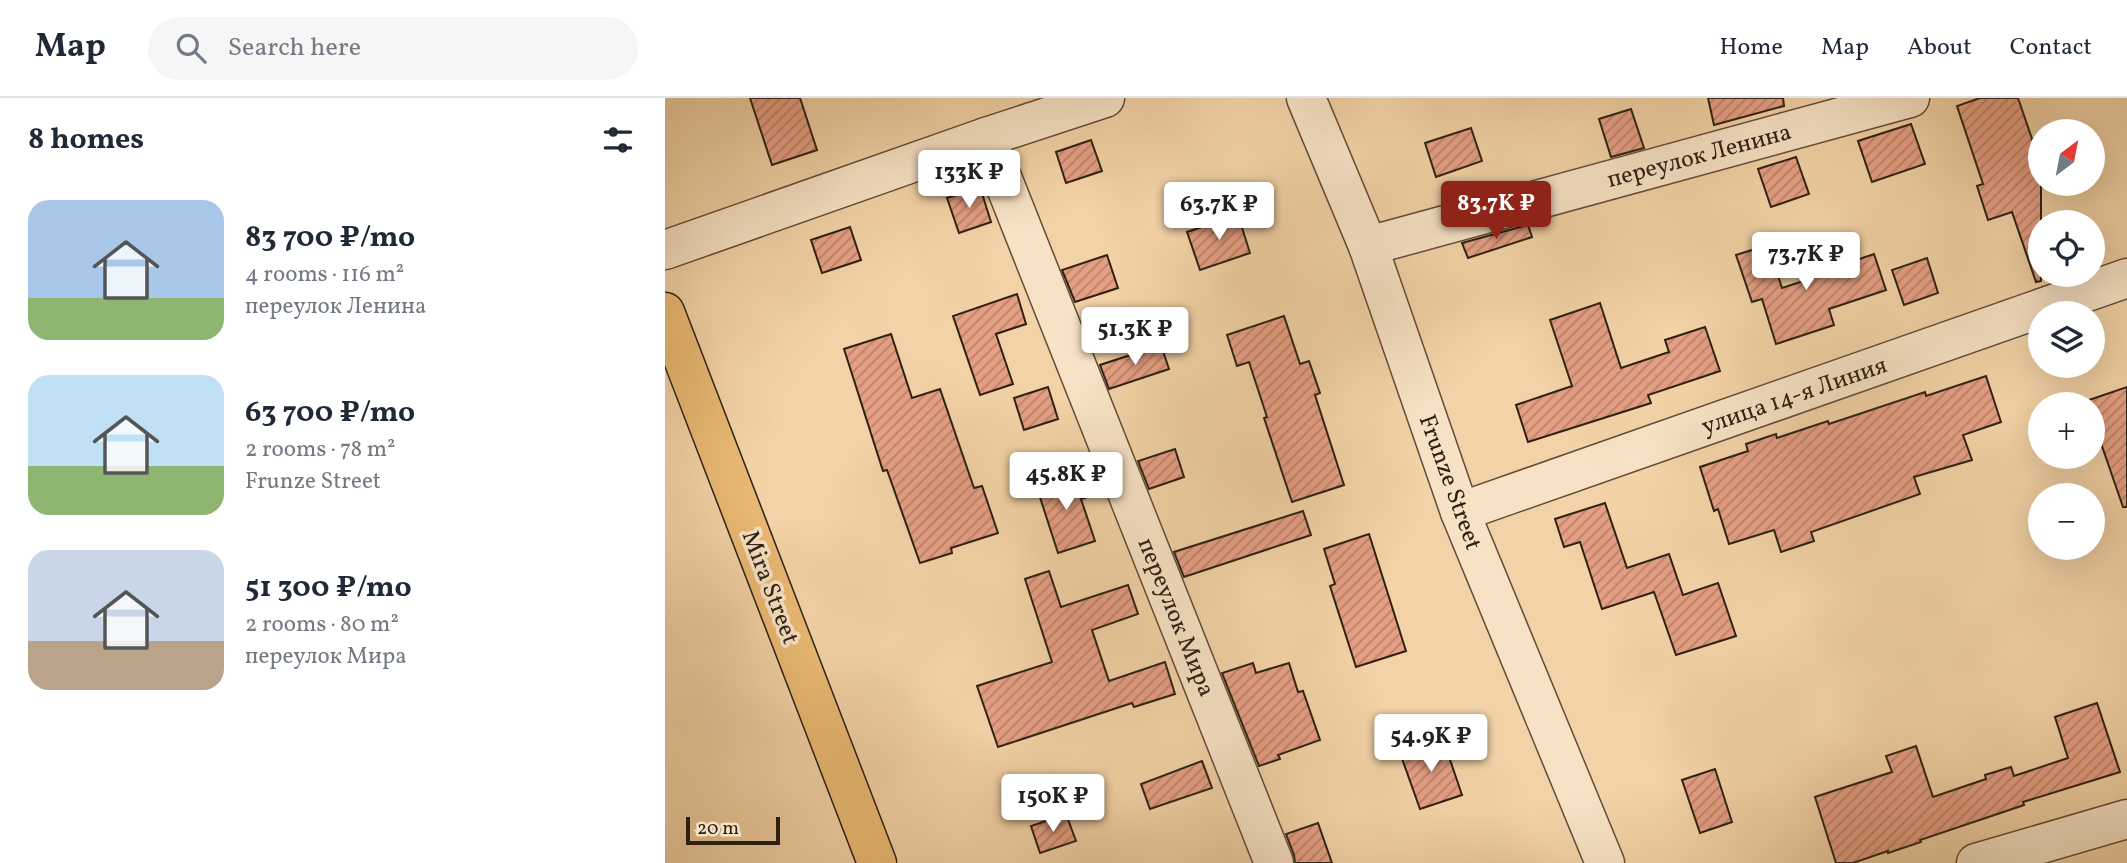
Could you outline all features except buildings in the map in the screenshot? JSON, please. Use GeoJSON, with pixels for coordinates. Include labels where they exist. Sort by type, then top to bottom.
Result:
{"type":"FeatureCollection","features":[{"type":"Feature","properties":{"kind":"main road","name":"Mira Street"},"geometry":{"type":"LineString","coordinates":[[665,312],[877,863]]}},
{"type":"Feature","properties":{"kind":"street"},"geometry":{"type":"LineString","coordinates":[[665,250],[1105,98]]}},
{"type":"Feature","properties":{"kind":"street","name":"Frunze Street"},"geometry":{"type":"LineString","coordinates":[[1306,98],[1368,246],[1460,512],[1605,863]]}},
{"type":"Feature","properties":{"kind":"street","name":"переулок Ленина"},"geometry":{"type":"LineString","coordinates":[[1368,246],[1910,98]]}},
{"type":"Feature","properties":{"kind":"street","name":"переулок Мира"},"geometry":{"type":"LineString","coordinates":[[986,137],[1275,863]]}},
{"type":"Feature","properties":{"kind":"street","name":"улица 14-я Линия"},"geometry":{"type":"LineString","coordinates":[[1460,512],[2127,278]]}},
{"type":"Feature","properties":{"kind":"street"},"geometry":{"type":"LineString","coordinates":[[1976,863],[2127,819]]}}]}
